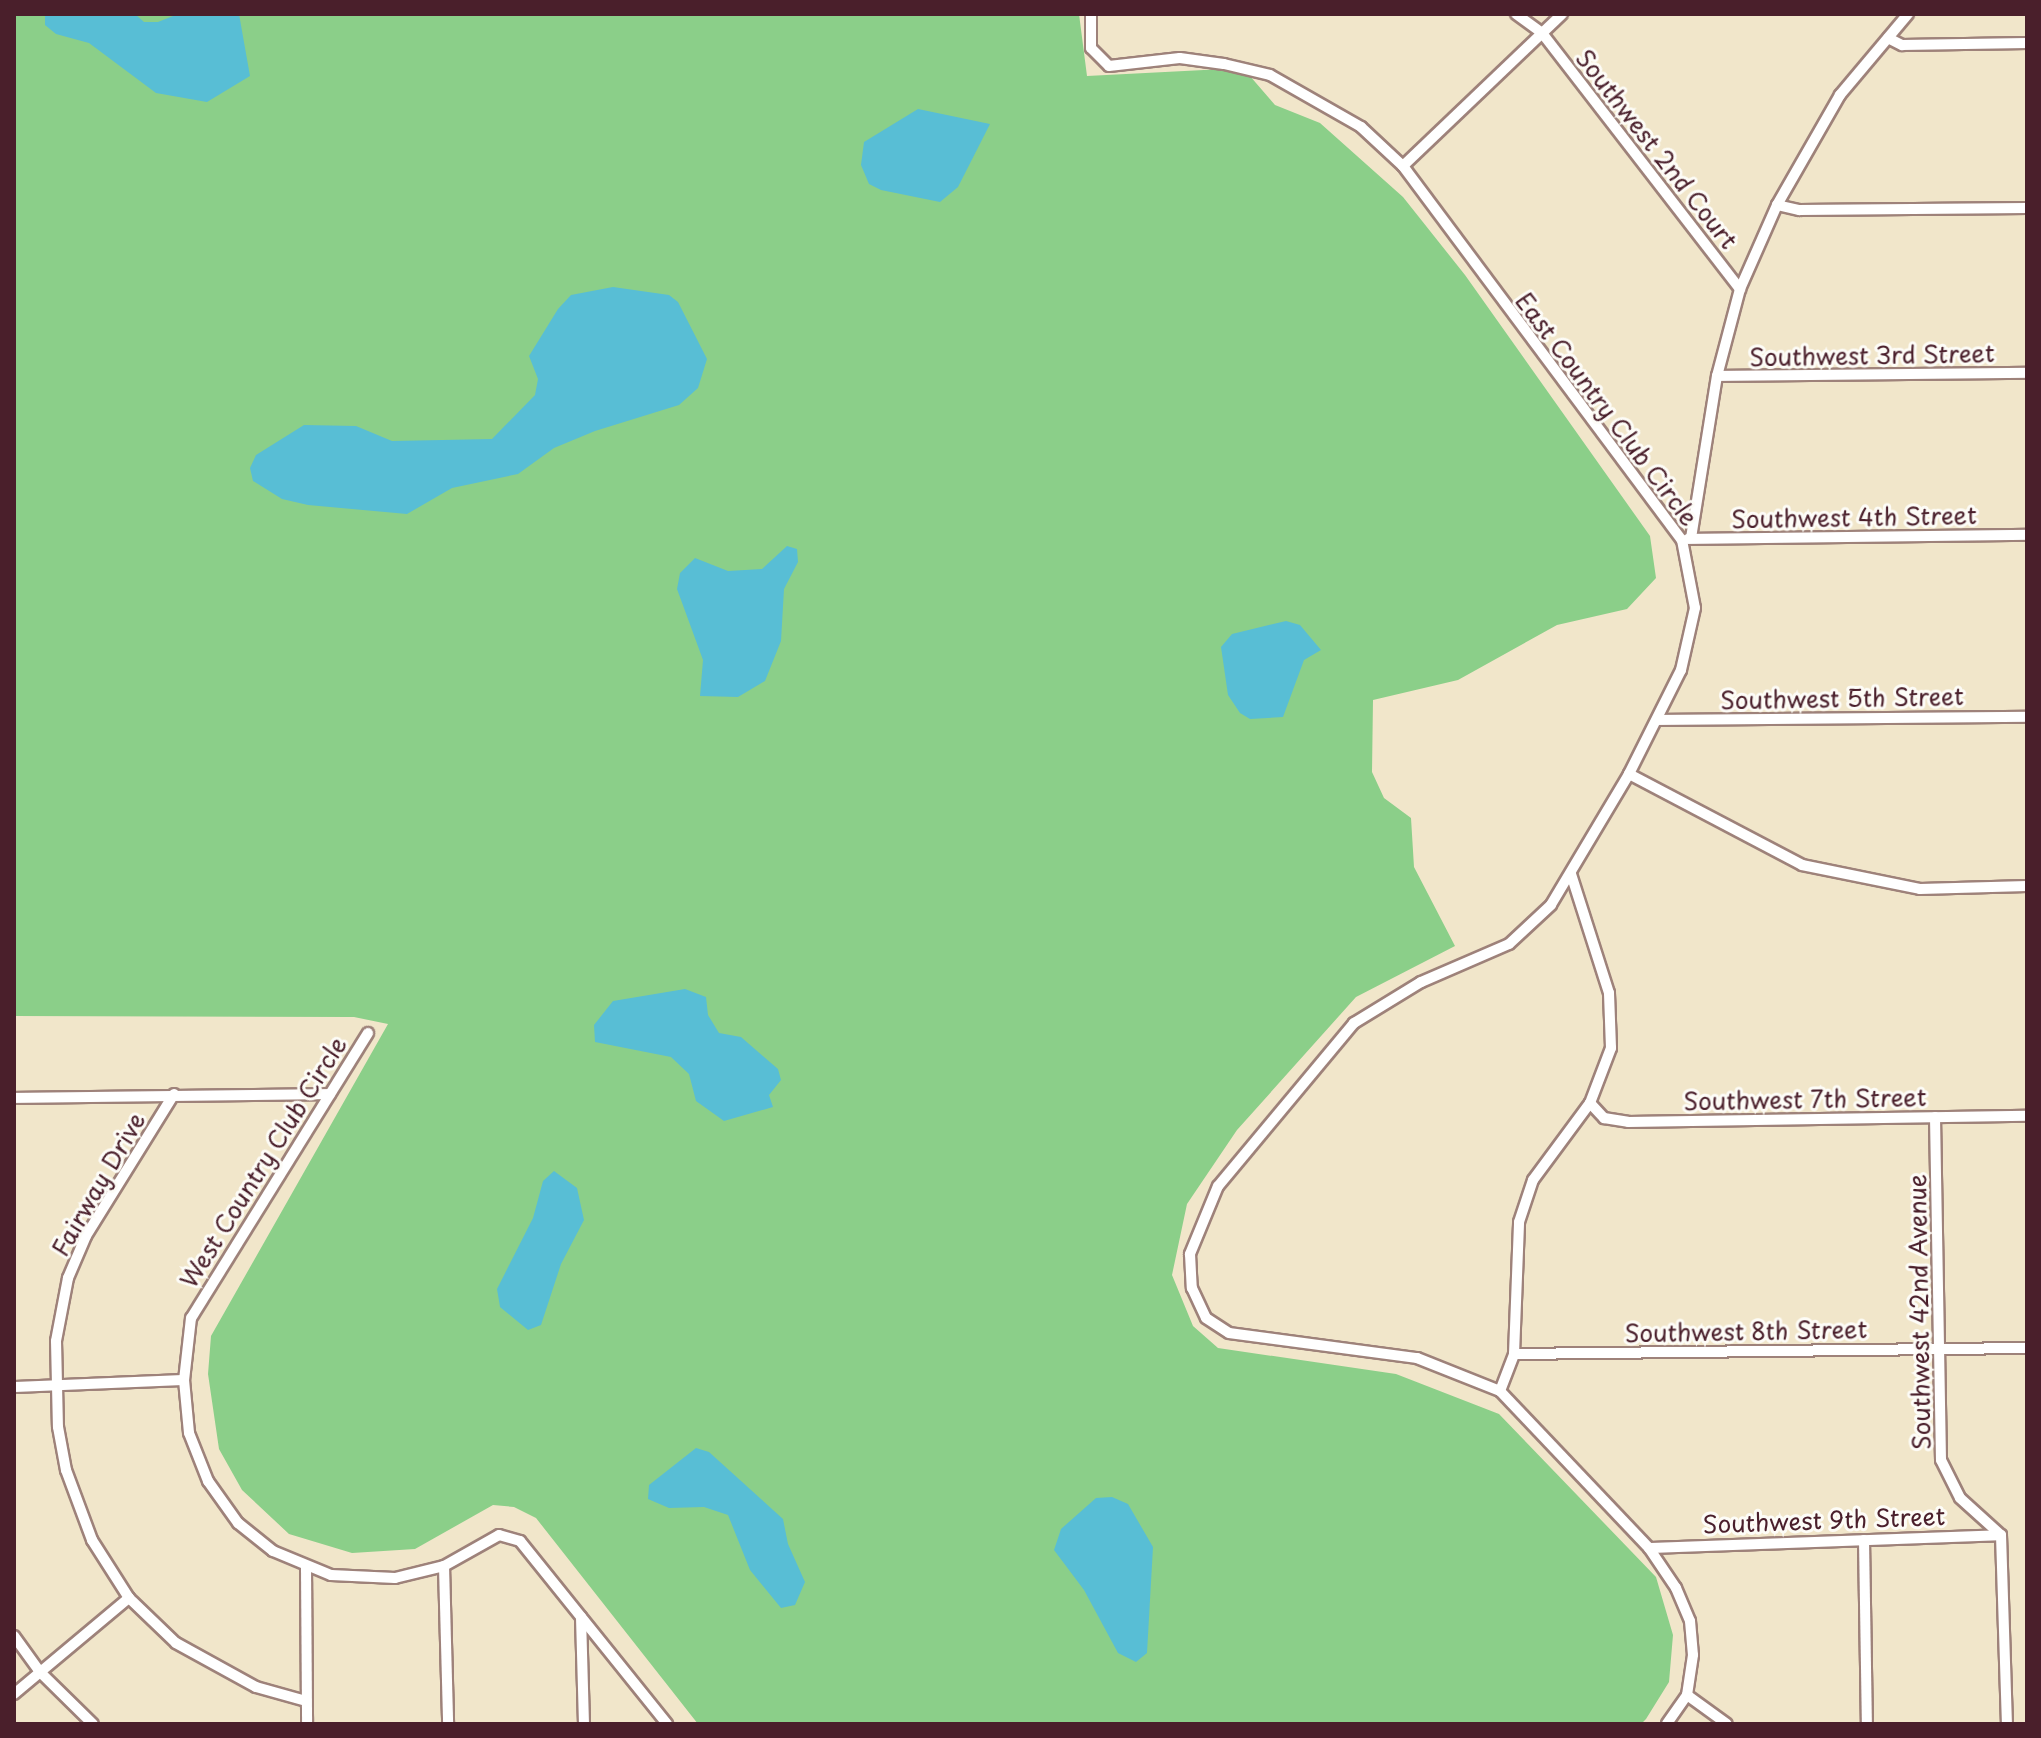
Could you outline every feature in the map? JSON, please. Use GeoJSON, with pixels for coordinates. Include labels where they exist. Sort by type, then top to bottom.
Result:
{"type":"FeatureCollection","features":[{"type":"Feature","properties":{"kind":"street","name":"East Country Club Circle"},"geometry":{"type":"LineString","coordinates":[[1091,14],[1091,48],[1109,66],[1180,58],[1270,75],[1361,127],[1403,166],[1687,539],[1693,582],[1693,631],[1658,720],[1551,905],[1509,944],[1421,982],[1354,1023],[1218,1186],[1190,1254],[1192,1288],[1206,1318],[1229,1333],[1417,1358],[1500,1391],[1649,1548],[1690,1621],[1693,1655],[1687,1695],[1667,1724]]}},
{"type":"Feature","properties":{"kind":"street","name":"Southwest 2nd Court"},"geometry":{"type":"LineString","coordinates":[[1516,14],[1542,33],[1740,289]]}},
{"type":"Feature","properties":{"kind":"street"},"geometry":{"type":"LineString","coordinates":[[1403,166],[1562,14]]}},
{"type":"Feature","properties":{"kind":"street"},"geometry":{"type":"LineString","coordinates":[[1687,539],[1717,376],[1740,289],[1777,205],[1840,95],[1908,14]]}},
{"type":"Feature","properties":{"kind":"street"},"geometry":{"type":"LineString","coordinates":[[1888,38],[1902,45],[2027,43]]}},
{"type":"Feature","properties":{"kind":"street"},"geometry":{"type":"LineString","coordinates":[[1777,205],[1799,210],[2027,208]]}},
{"type":"Feature","properties":{"kind":"street","name":"Southwest 3rd Street"},"geometry":{"type":"LineString","coordinates":[[1717,376],[2027,373]]}},
{"type":"Feature","properties":{"kind":"street","name":"Southwest 4th Street"},"geometry":{"type":"LineString","coordinates":[[1687,539],[2027,535]]}},
{"type":"Feature","properties":{"kind":"street","name":"Southwest 5th Street"},"geometry":{"type":"LineString","coordinates":[[1658,720],[2027,717]]}},
{"type":"Feature","properties":{"kind":"street"},"geometry":{"type":"LineString","coordinates":[[1629,774],[1802,865],[1920,889],[2027,886]]}},
{"type":"Feature","properties":{"kind":"street"},"geometry":{"type":"LineString","coordinates":[[1500,1391],[1514,1354],[1519,1222],[1533,1180],[1590,1103],[1603,1079],[1614,1026],[1609,993],[1571,874]]}},
{"type":"Feature","properties":{"kind":"street","name":"West Country Club Circle"},"geometry":{"type":"LineString","coordinates":[[368,1033],[202,1295],[186,1342],[184,1380],[189,1433],[208,1481],[238,1523],[273,1551],[306,1568],[380,1579],[444,1566],[489,1539],[509,1535],[520,1541],[667,1724]]}},
{"type":"Feature","properties":{"kind":"street","name":"Fairway Drive"},"geometry":{"type":"LineString","coordinates":[[174,1094],[86,1236],[68,1278],[59,1314],[56,1385],[58,1427],[73,1496],[92,1540],[129,1598],[176,1643],[256,1687],[306,1701]]}},
{"type":"Feature","properties":{"kind":"street"},"geometry":{"type":"LineString","coordinates":[[14,1098],[330,1094]]}},
{"type":"Feature","properties":{"kind":"street","name":"Southwest 7th Street"},"geometry":{"type":"LineString","coordinates":[[1590,1103],[1604,1118],[1628,1122],[2027,1116]]}},
{"type":"Feature","properties":{"kind":"street","name":"Southwest 42nd Avenue"},"geometry":{"type":"LineString","coordinates":[[1935,1117],[1942,1349],[1941,1460],[1960,1498],[2001,1535]]}},
{"type":"Feature","properties":{"kind":"street","name":"Southwest 8th Street"},"geometry":{"type":"LineString","coordinates":[[1514,1354],[2027,1348]]}},
{"type":"Feature","properties":{"kind":"street"},"geometry":{"type":"LineString","coordinates":[[14,1387],[184,1380]]}},
{"type":"Feature","properties":{"kind":"street"},"geometry":{"type":"LineString","coordinates":[[2001,1535],[2007,1724]]}},
{"type":"Feature","properties":{"kind":"street","name":"Southwest 9th Street"},"geometry":{"type":"LineString","coordinates":[[1649,1548],[2001,1535]]}},
{"type":"Feature","properties":{"kind":"street"},"geometry":{"type":"LineString","coordinates":[[1864,1540],[1867,1724]]}},
{"type":"Feature","properties":{"kind":"street"},"geometry":{"type":"LineString","coordinates":[[444,1566],[448,1724]]}},
{"type":"Feature","properties":{"kind":"street"},"geometry":{"type":"LineString","coordinates":[[306,1568],[307,1724]]}},
{"type":"Feature","properties":{"kind":"street"},"geometry":{"type":"LineString","coordinates":[[14,1694],[129,1598]]}},
{"type":"Feature","properties":{"kind":"street"},"geometry":{"type":"LineString","coordinates":[[581,1617],[584,1724]]}},
{"type":"Feature","properties":{"kind":"street"},"geometry":{"type":"LineString","coordinates":[[14,1636],[40,1672],[93,1724]]}},
{"type":"Feature","properties":{"kind":"street"},"geometry":{"type":"LineString","coordinates":[[1687,1695],[1727,1724]]}},
{"type":"Feature","properties":{"kind":"green space"},"geometry":{"type":"Polygon","coordinates":[[[14,14],[1079,14],[1087,76],[1243,68],[1275,105],[1320,123],[1403,197],[1465,275],[1650,536],[1656,578],[1627,609],[1557,625],[1458,680],[1373,700],[1372,772],[1384,798],[1411,818],[1414,867],[1455,946],[1356,997],[1237,1130],[1187,1204],[1172,1275],[1193,1326],[1218,1348],[1396,1374],[1499,1414],[1656,1577],[1673,1635],[1669,1682],[1641,1724],[698,1724],[536,1518],[514,1507],[493,1505],[415,1549],[352,1553],[289,1534],[242,1490],[219,1449],[208,1374],[211,1336],[388,1024],[354,1017],[14,1016],[14,14]]]}},
{"type":"Feature","properties":{"kind":"water"},"geometry":{"type":"Polygon","coordinates":[[[45,14],[135,14],[144,22],[158,22],[178,14],[239,14],[250,76],[207,102],[156,93],[89,43],[56,34],[45,25],[45,14]]]}},
{"type":"Feature","properties":{"kind":"water"},"geometry":{"type":"Polygon","coordinates":[[[918,109],[990,124],[958,187],[940,202],[881,190],[869,184],[861,165],[864,142],[918,109]]]}},
{"type":"Feature","properties":{"kind":"water"},"geometry":{"type":"Polygon","coordinates":[[[613,287],[669,295],[678,302],[707,359],[698,388],[679,405],[595,431],[554,448],[518,474],[452,488],[407,514],[308,505],[282,499],[253,481],[250,468],[256,455],[304,425],[356,426],[392,441],[492,439],[535,395],[538,379],[529,356],[558,309],[571,295],[613,287]]]}},
{"type":"Feature","properties":{"kind":"water"},"geometry":{"type":"Polygon","coordinates":[[[787,546],[797,549],[798,562],[784,589],[781,641],[765,681],[738,697],[700,696],[703,660],[677,589],[680,573],[695,558],[728,571],[762,569],[787,546]]]}},
{"type":"Feature","properties":{"kind":"water"},"geometry":{"type":"Polygon","coordinates":[[[1286,621],[1300,625],[1321,650],[1304,660],[1283,717],[1250,719],[1240,713],[1228,695],[1221,647],[1232,634],[1286,621]]]}},
{"type":"Feature","properties":{"kind":"water"},"geometry":{"type":"Polygon","coordinates":[[[685,989],[706,997],[708,1015],[719,1033],[741,1037],[778,1069],[781,1080],[769,1095],[773,1107],[724,1121],[696,1101],[689,1074],[671,1057],[595,1042],[594,1025],[613,1001],[685,989]]]}},
{"type":"Feature","properties":{"kind":"water"},"geometry":{"type":"Polygon","coordinates":[[[554,1171],[577,1188],[584,1220],[561,1264],[541,1325],[528,1330],[500,1307],[497,1289],[533,1218],[543,1181],[554,1171]]]}},
{"type":"Feature","properties":{"kind":"water"},"geometry":{"type":"Polygon","coordinates":[[[696,1448],[709,1452],[783,1519],[788,1544],[805,1582],[795,1605],[781,1608],[750,1570],[728,1515],[704,1507],[669,1508],[648,1499],[649,1485],[696,1448]]]}},
{"type":"Feature","properties":{"kind":"water"},"geometry":{"type":"Polygon","coordinates":[[[1112,1497],[1128,1504],[1153,1547],[1147,1653],[1136,1662],[1118,1653],[1084,1590],[1054,1550],[1061,1529],[1096,1498],[1112,1497]]]}}]}
